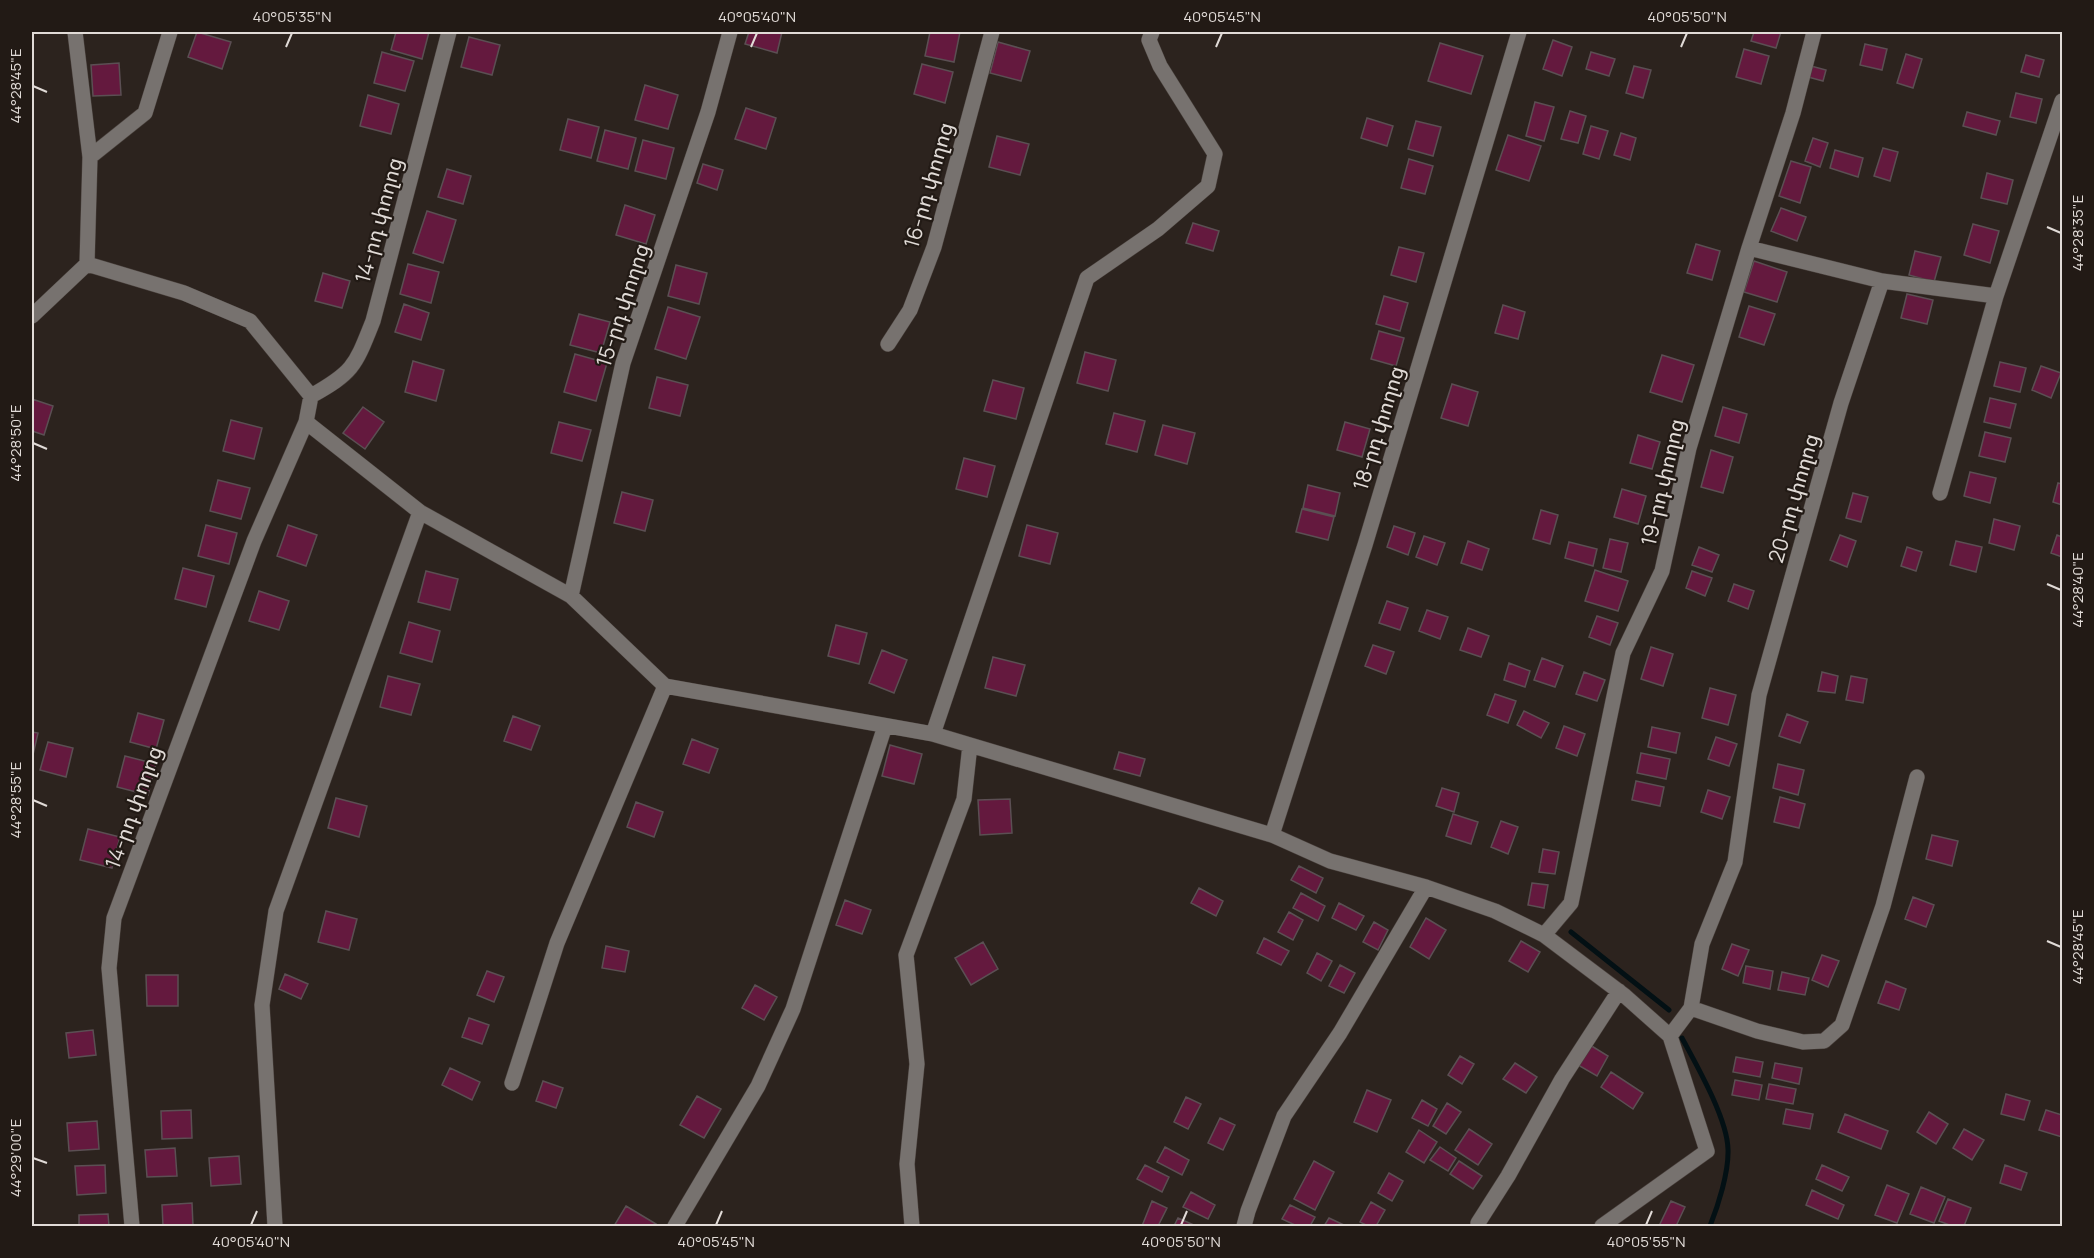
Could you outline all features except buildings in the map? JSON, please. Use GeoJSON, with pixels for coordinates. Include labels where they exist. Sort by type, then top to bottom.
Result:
{"type":"FeatureCollection","features":[{"type":"Feature","properties":{"kind":"street"},"geometry":{"type":"LineString","coordinates":[[32,316],[87,264],[90,157],[75,32]]}},
{"type":"Feature","properties":{"kind":"street"},"geometry":{"type":"LineString","coordinates":[[90,157],[145,113],[170,32]]}},
{"type":"Feature","properties":{"kind":"street","name":"14-րդ փողոց"},"geometry":{"type":"LineString","coordinates":[[132,1227],[109,968],[114,918],[254,541],[306,422],[311,396],[343,378],[357,359],[373,321],[449,32]]}},
{"type":"Feature","properties":{"kind":"street","name":"15-րդ փողոց"},"geometry":{"type":"LineString","coordinates":[[571,596],[623,363],[708,112],[730,32]]}},
{"type":"Feature","properties":{"kind":"street","name":"16-րդ փողոց"},"geometry":{"type":"LineString","coordinates":[[888,344],[910,310],[934,247],[993,32]]}},
{"type":"Feature","properties":{"kind":"street"},"geometry":{"type":"LineString","coordinates":[[933,734],[1087,278],[1158,229],[1208,186],[1215,154],[1160,66],[1149,40],[1152,32]]}},
{"type":"Feature","properties":{"kind":"street","name":"18-րդ փողոց"},"geometry":{"type":"LineString","coordinates":[[1272,836],[1368,534],[1519,32]]}},
{"type":"Feature","properties":{"kind":"street","name":"19-րդ փողոց"},"geometry":{"type":"LineString","coordinates":[[1544,935],[1570,903],[1623,653],[1662,571],[1689,448],[1749,248],[1794,113],[1814,32]]}},
{"type":"Feature","properties":{"kind":"street"},"geometry":{"type":"LineString","coordinates":[[1940,493],[1996,296],[2062,100]]}},
{"type":"Feature","properties":{"kind":"street"},"geometry":{"type":"LineString","coordinates":[[1749,248],[1882,281],[1996,296]]}},
{"type":"Feature","properties":{"kind":"street"},"geometry":{"type":"LineString","coordinates":[[87,264],[184,293],[250,321],[311,396]]}},
{"type":"Feature","properties":{"kind":"street","name":"20-րդ փողոց"},"geometry":{"type":"LineString","coordinates":[[1670,1036],[1691,1008],[1702,944],[1735,862],[1759,695],[1841,403],[1882,281]]}},
{"type":"Feature","properties":{"kind":"street"},"geometry":{"type":"LineString","coordinates":[[306,422],[420,512],[571,596],[665,686],[933,734],[1272,836],[1330,861],[1426,887],[1496,911],[1544,935],[1619,991],[1670,1036],[1707,1151],[1602,1227]]}},
{"type":"Feature","properties":{"kind":"street"},"geometry":{"type":"LineString","coordinates":[[275,1227],[262,1005],[276,911],[420,512]]}},
{"type":"Feature","properties":{"kind":"street"},"geometry":{"type":"LineString","coordinates":[[512,1083],[557,943],[665,686]]}},
{"type":"Feature","properties":{"kind":"street"},"geometry":{"type":"LineString","coordinates":[[675,1227],[758,1086],[793,1009],[885,726]]}},
{"type":"Feature","properties":{"kind":"street"},"geometry":{"type":"LineString","coordinates":[[912,1227],[907,1164],[917,1064],[906,955],[963,799],[970,745]]}},
{"type":"Feature","properties":{"kind":"street"},"geometry":{"type":"LineString","coordinates":[[1691,1008],[1757,1031],[1803,1042],[1824,1041],[1842,1024],[1883,906],[1917,777]]}},
{"type":"Feature","properties":{"kind":"street"},"geometry":{"type":"LineString","coordinates":[[1244,1227],[1284,1116],[1340,1033],[1426,887]]}},
{"type":"Feature","properties":{"kind":"street"},"geometry":{"type":"LineString","coordinates":[[1478,1223],[1509,1176],[1562,1079],[1619,991]]}},
{"type":"Feature","properties":{"kind":"waterway"},"geometry":{"type":"LineString","coordinates":[[1571,932],[1669,1010]]}},
{"type":"Feature","properties":{"kind":"waterway"},"geometry":{"type":"LineString","coordinates":[[1682,1038],[1717,1108],[1728,1149],[1725,1178],[1710,1226]]}}]}
